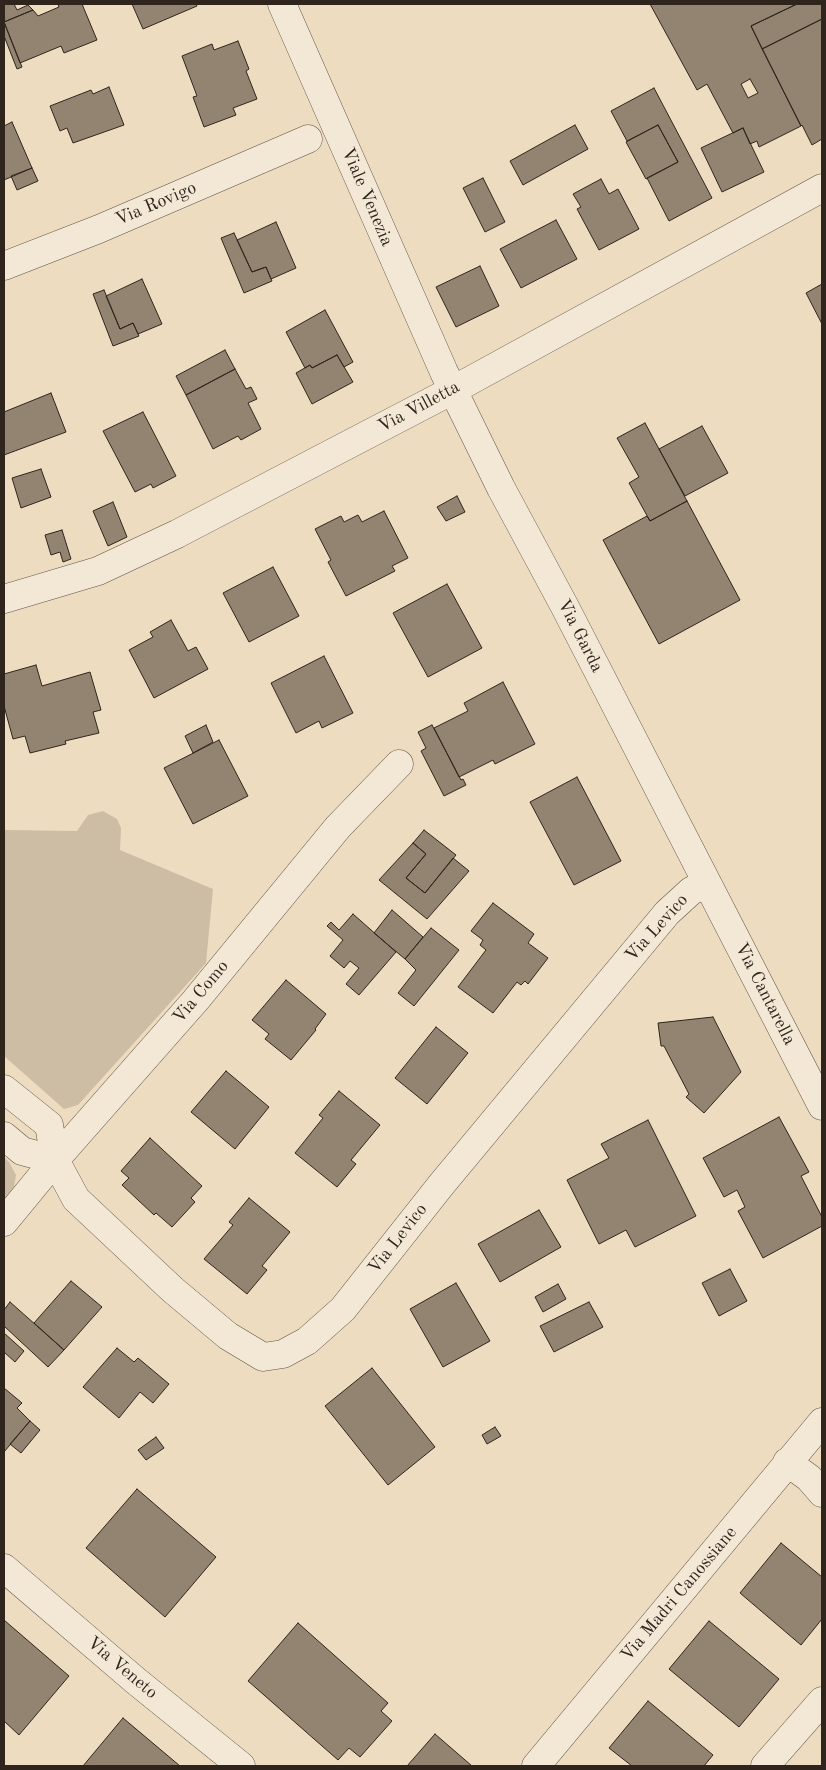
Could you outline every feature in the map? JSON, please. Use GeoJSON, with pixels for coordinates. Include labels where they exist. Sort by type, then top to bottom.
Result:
{"type":"FeatureCollection","features":[{"type":"Feature","properties":{"kind":"street","name":"Viale Venezia"},"geometry":{"type":"LineString","coordinates":[[282,4],[453,390]]}},
{"type":"Feature","properties":{"kind":"street","name":"Via Rovigo"},"geometry":{"type":"LineString","coordinates":[[4,266],[99,229],[308,138]]}},
{"type":"Feature","properties":{"kind":"street","name":"Via Villetta"},"geometry":{"type":"LineString","coordinates":[[4,599],[106,567],[177,534],[453,390],[822,188]]}},
{"type":"Feature","properties":{"kind":"street","name":"Via Garda"},"geometry":{"type":"LineString","coordinates":[[453,390],[501,488],[565,607],[707,882]]}},
{"type":"Feature","properties":{"kind":"street","name":"Via Como"},"geometry":{"type":"LineString","coordinates":[[4,1222],[55,1160],[194,1001],[338,827],[399,764]]}},
{"type":"Feature","properties":{"kind":"street","name":"Via Cantarella"},"geometry":{"type":"LineString","coordinates":[[707,882],[822,1106]]}},
{"type":"Feature","properties":{"kind":"street","name":"Via Levico"},"geometry":{"type":"LineString","coordinates":[[4,1090],[50,1125],[55,1160],[76,1198],[173,1290],[228,1336],[263,1357],[283,1354],[308,1341],[343,1309],[441,1185],[667,913],[691,891],[707,882]]}},
{"type":"Feature","properties":{"kind":"street"},"geometry":{"type":"LineString","coordinates":[[4,1136],[22,1152],[55,1160]]}},
{"type":"Feature","properties":{"kind":"street","name":"Via Madri Canossiane"},"geometry":{"type":"LineString","coordinates":[[536,1766],[822,1422]]}},
{"type":"Feature","properties":{"kind":"street"},"geometry":{"type":"LineString","coordinates":[[787,1462],[809,1478],[822,1493]]}},
{"type":"Feature","properties":{"kind":"street","name":"Via Veneto"},"geometry":{"type":"LineString","coordinates":[[4,1568],[136,1681],[241,1766]]}},
{"type":"Feature","properties":{"kind":"street"},"geometry":{"type":"LineString","coordinates":[[765,1766],[822,1700]]}},
{"type":"Feature","properties":{"kind":"shaded area"},"geometry":{"type":"Polygon","coordinates":[[[103,811],[117,819],[121,828],[120,850],[213,889],[206,963],[78,1105],[64,1109],[4,1056],[4,830],[77,831],[88,815],[103,811]]]}},
{"type":"Feature","properties":{"kind":"shaded area"},"geometry":{"type":"Polygon","coordinates":[[[4,1157],[16,1175],[14,1187],[4,1199],[4,1157]]]}},
{"type":"Feature","properties":{"kind":"building"},"geometry":{"type":"Polygon","coordinates":[[[4,4],[14,4],[17,10],[28,5],[33,10],[4,22],[4,4]]]}},
{"type":"Feature","properties":{"kind":"building"},"geometry":{"type":"Polygon","coordinates":[[[58,4],[82,4],[97,40],[64,53],[61,46],[20,63],[4,22],[33,10],[38,16],[59,7],[58,4]]]}},
{"type":"Feature","properties":{"kind":"building"},"geometry":{"type":"Polygon","coordinates":[[[132,4],[196,4],[197,6],[143,29],[132,4]]]}},
{"type":"Feature","properties":{"kind":"building"},"geometry":{"type":"Polygon","coordinates":[[[650,4],[797,4],[751,26],[801,126],[759,147],[757,141],[750,144],[743,128],[733,133],[707,84],[697,90],[650,4]],[[750,79],[741,84],[748,98],[758,93],[750,79]]]}},
{"type":"Feature","properties":{"kind":"building"},"geometry":{"type":"Polygon","coordinates":[[[797,4],[822,4],[822,19],[762,49],[751,26],[797,4]]]}},
{"type":"Feature","properties":{"kind":"building"},"geometry":{"type":"Polygon","coordinates":[[[822,19],[822,139],[812,145],[762,49],[822,19]]]}},
{"type":"Feature","properties":{"kind":"building"},"geometry":{"type":"Polygon","coordinates":[[[4,22],[22,67],[17,69],[4,36],[4,22]]]}},
{"type":"Feature","properties":{"kind":"building"},"geometry":{"type":"Polygon","coordinates":[[[238,41],[249,69],[246,71],[257,99],[233,108],[236,115],[204,127],[193,97],[197,96],[182,56],[212,44],[214,50],[238,41]]]}},
{"type":"Feature","properties":{"kind":"building"},"geometry":{"type":"Polygon","coordinates":[[[109,87],[124,125],[73,143],[67,128],[60,131],[50,106],[91,90],[93,94],[109,87]]]}},
{"type":"Feature","properties":{"kind":"building"},"geometry":{"type":"Polygon","coordinates":[[[654,88],[712,198],[669,221],[647,178],[678,162],[658,125],[627,141],[611,111],[654,88]]]}},
{"type":"Feature","properties":{"kind":"building"},"geometry":{"type":"Polygon","coordinates":[[[12,122],[32,168],[4,180],[4,126],[12,122]]]}},
{"type":"Feature","properties":{"kind":"building"},"geometry":{"type":"Polygon","coordinates":[[[575,125],[588,149],[523,185],[510,161],[575,125]]]}},
{"type":"Feature","properties":{"kind":"building"},"geometry":{"type":"Polygon","coordinates":[[[658,125],[678,162],[646,179],[626,142],[658,125]]]}},
{"type":"Feature","properties":{"kind":"building"},"geometry":{"type":"Polygon","coordinates":[[[743,128],[764,172],[722,192],[701,148],[743,128]]]}},
{"type":"Feature","properties":{"kind":"building"},"geometry":{"type":"Polygon","coordinates":[[[32,168],[38,181],[17,190],[11,176],[32,168]]]}},
{"type":"Feature","properties":{"kind":"building"},"geometry":{"type":"Polygon","coordinates":[[[483,178],[505,222],[485,232],[463,188],[483,178]]]}},
{"type":"Feature","properties":{"kind":"building"},"geometry":{"type":"Polygon","coordinates":[[[601,179],[609,194],[618,189],[639,229],[599,250],[577,209],[581,207],[573,194],[601,179]]]}},
{"type":"Feature","properties":{"kind":"building"},"geometry":{"type":"Polygon","coordinates":[[[556,220],[577,259],[521,288],[500,249],[556,220]]]}},
{"type":"Feature","properties":{"kind":"building"},"geometry":{"type":"Polygon","coordinates":[[[276,222],[296,268],[271,279],[266,267],[252,272],[237,240],[276,222]]]}},
{"type":"Feature","properties":{"kind":"building"},"geometry":{"type":"Polygon","coordinates":[[[234,233],[252,272],[266,267],[272,281],[244,293],[221,238],[234,233]]]}},
{"type":"Feature","properties":{"kind":"building"},"geometry":{"type":"Polygon","coordinates":[[[480,266],[499,306],[456,327],[436,287],[480,266]]]}},
{"type":"Feature","properties":{"kind":"building"},"geometry":{"type":"Polygon","coordinates":[[[142,279],[162,324],[138,334],[133,323],[120,329],[106,296],[142,279]]]}},
{"type":"Feature","properties":{"kind":"building"},"geometry":{"type":"Polygon","coordinates":[[[822,284],[822,324],[806,293],[822,284]]]}},
{"type":"Feature","properties":{"kind":"building"},"geometry":{"type":"Polygon","coordinates":[[[104,290],[120,329],[133,323],[139,336],[113,346],[93,294],[104,290]]]}},
{"type":"Feature","properties":{"kind":"building"},"geometry":{"type":"Polygon","coordinates":[[[325,310],[353,362],[344,367],[337,355],[312,368],[310,365],[305,368],[286,332],[325,310]]]}},
{"type":"Feature","properties":{"kind":"building"},"geometry":{"type":"Polygon","coordinates":[[[225,350],[235,369],[186,395],[176,376],[225,350]]]}},
{"type":"Feature","properties":{"kind":"building"},"geometry":{"type":"Polygon","coordinates":[[[337,355],[353,382],[312,404],[296,373],[310,365],[312,368],[337,355]]]}},
{"type":"Feature","properties":{"kind":"building"},"geometry":{"type":"Polygon","coordinates":[[[235,369],[246,389],[251,387],[257,399],[248,403],[261,429],[241,440],[238,436],[213,449],[186,395],[235,369]]]}},
{"type":"Feature","properties":{"kind":"building"},"geometry":{"type":"Polygon","coordinates":[[[51,393],[66,432],[4,455],[4,412],[51,393]]]}},
{"type":"Feature","properties":{"kind":"building"},"geometry":{"type":"Polygon","coordinates":[[[143,412],[176,476],[153,488],[151,484],[135,492],[103,431],[143,412]]]}},
{"type":"Feature","properties":{"kind":"building"},"geometry":{"type":"Polygon","coordinates":[[[645,423],[687,501],[650,521],[629,483],[639,477],[617,438],[645,423]]]}},
{"type":"Feature","properties":{"kind":"building"},"geometry":{"type":"Polygon","coordinates":[[[702,426],[728,473],[685,496],[659,449],[702,426]]]}},
{"type":"Feature","properties":{"kind":"building"},"geometry":{"type":"Polygon","coordinates":[[[41,469],[51,497],[21,508],[12,478],[41,469]]]}},
{"type":"Feature","properties":{"kind":"building"},"geometry":{"type":"Polygon","coordinates":[[[457,496],[465,512],[446,521],[437,507],[457,496]]]}},
{"type":"Feature","properties":{"kind":"building"},"geometry":{"type":"Polygon","coordinates":[[[687,501],[740,600],[659,644],[603,540],[647,516],[650,521],[687,501]]]}},
{"type":"Feature","properties":{"kind":"building"},"geometry":{"type":"Polygon","coordinates":[[[113,502],[127,537],[108,546],[93,511],[113,502]]]}},
{"type":"Feature","properties":{"kind":"building"},"geometry":{"type":"Polygon","coordinates":[[[384,511],[408,558],[392,566],[395,571],[346,596],[328,562],[331,560],[315,529],[341,516],[344,522],[358,515],[362,522],[384,511]]]}},
{"type":"Feature","properties":{"kind":"building"},"geometry":{"type":"Polygon","coordinates":[[[62,530],[71,559],[63,562],[60,552],[51,555],[45,535],[62,530]]]}},
{"type":"Feature","properties":{"kind":"building"},"geometry":{"type":"Polygon","coordinates":[[[273,567],[299,616],[249,642],[223,593],[273,567]]]}},
{"type":"Feature","properties":{"kind":"building"},"geometry":{"type":"Polygon","coordinates":[[[447,584],[482,648],[428,677],[393,613],[447,584]]]}},
{"type":"Feature","properties":{"kind":"building"},"geometry":{"type":"Polygon","coordinates":[[[171,620],[188,651],[196,647],[208,669],[154,698],[129,650],[153,637],[150,632],[171,620]]]}},
{"type":"Feature","properties":{"kind":"building"},"geometry":{"type":"Polygon","coordinates":[[[324,656],[353,713],[322,728],[319,721],[296,733],[271,683],[324,656]]]}},
{"type":"Feature","properties":{"kind":"building"},"geometry":{"type":"Polygon","coordinates":[[[36,665],[42,686],[90,672],[101,710],[93,712],[99,733],[65,741],[66,744],[30,753],[25,736],[13,739],[4,706],[4,674],[36,665]]]}},
{"type":"Feature","properties":{"kind":"building"},"geometry":{"type":"Polygon","coordinates":[[[503,682],[535,744],[495,764],[493,760],[459,777],[434,728],[468,711],[464,703],[503,682]]]}},
{"type":"Feature","properties":{"kind":"building"},"geometry":{"type":"Polygon","coordinates":[[[206,725],[213,742],[193,753],[185,736],[206,725]]]}},
{"type":"Feature","properties":{"kind":"building"},"geometry":{"type":"Polygon","coordinates":[[[432,725],[461,780],[463,779],[466,785],[444,796],[421,751],[426,748],[418,732],[432,725]]]}},
{"type":"Feature","properties":{"kind":"building"},"geometry":{"type":"Polygon","coordinates":[[[219,740],[248,796],[193,824],[164,768],[219,740]]]}},
{"type":"Feature","properties":{"kind":"building"},"geometry":{"type":"Polygon","coordinates":[[[577,777],[621,861],[574,885],[530,802],[577,777]]]}},
{"type":"Feature","properties":{"kind":"building"},"geometry":{"type":"Polygon","coordinates":[[[424,830],[456,855],[425,893],[406,878],[426,854],[413,843],[424,830]]]}},
{"type":"Feature","properties":{"kind":"building"},"geometry":{"type":"Polygon","coordinates":[[[413,843],[426,854],[406,878],[425,893],[453,858],[469,871],[427,919],[379,880],[413,843]]]}},
{"type":"Feature","properties":{"kind":"building"},"geometry":{"type":"Polygon","coordinates":[[[493,903],[534,934],[528,943],[548,958],[528,984],[525,981],[521,985],[517,982],[493,1013],[458,987],[486,950],[480,945],[483,940],[471,931],[493,903]]]}},
{"type":"Feature","properties":{"kind":"building"},"geometry":{"type":"Polygon","coordinates":[[[392,910],[423,937],[405,959],[374,933],[392,910]]]}},
{"type":"Feature","properties":{"kind":"building"},"geometry":{"type":"Polygon","coordinates":[[[353,914],[396,952],[359,995],[346,984],[359,968],[350,961],[344,968],[330,956],[343,940],[327,926],[331,922],[339,930],[353,914]]]}},
{"type":"Feature","properties":{"kind":"building"},"geometry":{"type":"Polygon","coordinates":[[[431,928],[459,950],[414,1006],[398,993],[416,970],[405,959],[431,928]]]}},
{"type":"Feature","properties":{"kind":"building"},"geometry":{"type":"Polygon","coordinates":[[[286,980],[326,1014],[316,1030],[291,1060],[265,1039],[269,1034],[252,1020],[286,980]]]}},
{"type":"Feature","properties":{"kind":"building"},"geometry":{"type":"Polygon","coordinates":[[[713,1017],[741,1072],[704,1113],[686,1097],[689,1094],[664,1046],[661,1046],[658,1023],[713,1017]]]}},
{"type":"Feature","properties":{"kind":"building"},"geometry":{"type":"Polygon","coordinates":[[[436,1027],[468,1053],[427,1104],[395,1078],[436,1027]]]}},
{"type":"Feature","properties":{"kind":"building"},"geometry":{"type":"Polygon","coordinates":[[[226,1071],[269,1107],[235,1149],[191,1112],[226,1071]]]}},
{"type":"Feature","properties":{"kind":"building"},"geometry":{"type":"Polygon","coordinates":[[[339,1091],[380,1125],[351,1160],[356,1164],[337,1187],[295,1153],[323,1118],[319,1115],[339,1091]]]}},
{"type":"Feature","properties":{"kind":"building"},"geometry":{"type":"Polygon","coordinates":[[[779,1117],[809,1172],[801,1176],[822,1217],[822,1226],[763,1258],[738,1211],[745,1207],[737,1190],[724,1197],[703,1158],[779,1117]]]}},
{"type":"Feature","properties":{"kind":"building"},"geometry":{"type":"Polygon","coordinates":[[[648,1120],[696,1216],[635,1247],[626,1230],[599,1244],[567,1180],[609,1158],[601,1144],[648,1120]]]}},
{"type":"Feature","properties":{"kind":"building"},"geometry":{"type":"Polygon","coordinates":[[[150,1138],[202,1186],[191,1198],[195,1202],[172,1227],[156,1213],[154,1215],[122,1185],[129,1178],[121,1171],[150,1138]]]}},
{"type":"Feature","properties":{"kind":"building"},"geometry":{"type":"Polygon","coordinates":[[[249,1198],[290,1232],[262,1266],[267,1270],[247,1294],[204,1259],[233,1225],[229,1222],[249,1198]]]}},
{"type":"Feature","properties":{"kind":"building"},"geometry":{"type":"Polygon","coordinates":[[[539,1210],[561,1247],[500,1282],[478,1244],[539,1210]]]}},
{"type":"Feature","properties":{"kind":"building"},"geometry":{"type":"Polygon","coordinates":[[[730,1269],[747,1301],[719,1316],[702,1283],[730,1269]]]}},
{"type":"Feature","properties":{"kind":"building"},"geometry":{"type":"Polygon","coordinates":[[[71,1281],[102,1307],[64,1350],[34,1323],[71,1281]]]}},
{"type":"Feature","properties":{"kind":"building"},"geometry":{"type":"Polygon","coordinates":[[[456,1283],[490,1341],[443,1367],[410,1309],[456,1283]]]}},
{"type":"Feature","properties":{"kind":"building"},"geometry":{"type":"Polygon","coordinates":[[[558,1284],[566,1299],[543,1312],[535,1297],[558,1284]]]}},
{"type":"Feature","properties":{"kind":"building"},"geometry":{"type":"Polygon","coordinates":[[[10,1302],[64,1350],[48,1367],[4,1326],[4,1310],[10,1302]]]}},
{"type":"Feature","properties":{"kind":"building"},"geometry":{"type":"Polygon","coordinates":[[[589,1302],[603,1327],[554,1352],[540,1326],[589,1302]]]}},
{"type":"Feature","properties":{"kind":"building"},"geometry":{"type":"Polygon","coordinates":[[[4,1333],[24,1351],[15,1362],[4,1352],[4,1333]]]}},
{"type":"Feature","properties":{"kind":"building"},"geometry":{"type":"Polygon","coordinates":[[[117,1348],[134,1362],[138,1358],[169,1384],[153,1403],[140,1392],[119,1418],[83,1387],[117,1348]]]}},
{"type":"Feature","properties":{"kind":"building"},"geometry":{"type":"Polygon","coordinates":[[[372,1368],[435,1447],[388,1485],[325,1406],[372,1368]]]}},
{"type":"Feature","properties":{"kind":"building"},"geometry":{"type":"Polygon","coordinates":[[[4,1388],[22,1403],[17,1408],[30,1421],[4,1452],[4,1388]]]}},
{"type":"Feature","properties":{"kind":"building"},"geometry":{"type":"Polygon","coordinates":[[[30,1421],[40,1430],[21,1453],[10,1444],[30,1421]]]}},
{"type":"Feature","properties":{"kind":"building"},"geometry":{"type":"Polygon","coordinates":[[[495,1427],[501,1436],[487,1444],[482,1435],[495,1427]]]}},
{"type":"Feature","properties":{"kind":"building"},"geometry":{"type":"Polygon","coordinates":[[[156,1437],[164,1448],[146,1460],[138,1450],[156,1437]]]}},
{"type":"Feature","properties":{"kind":"building"},"geometry":{"type":"Polygon","coordinates":[[[137,1489],[216,1557],[165,1617],[86,1548],[137,1489]]]}},
{"type":"Feature","properties":{"kind":"building"},"geometry":{"type":"Polygon","coordinates":[[[781,1543],[822,1577],[822,1619],[801,1645],[740,1593],[781,1543]]]}},
{"type":"Feature","properties":{"kind":"building"},"geometry":{"type":"Polygon","coordinates":[[[4,1620],[69,1676],[19,1735],[4,1721],[4,1620]]]}},
{"type":"Feature","properties":{"kind":"building"},"geometry":{"type":"Polygon","coordinates":[[[709,1621],[779,1679],[739,1727],[669,1669],[709,1621]]]}},
{"type":"Feature","properties":{"kind":"building"},"geometry":{"type":"Polygon","coordinates":[[[298,1623],[388,1703],[381,1711],[392,1721],[360,1757],[349,1748],[338,1760],[248,1681],[298,1623]]]}},
{"type":"Feature","properties":{"kind":"building"},"geometry":{"type":"Polygon","coordinates":[[[648,1701],[713,1755],[704,1766],[632,1766],[609,1748],[648,1701]]]}},
{"type":"Feature","properties":{"kind":"building"},"geometry":{"type":"Polygon","coordinates":[[[123,1718],[180,1766],[83,1766],[123,1718]]]}},
{"type":"Feature","properties":{"kind":"building"},"geometry":{"type":"Polygon","coordinates":[[[435,1734],[472,1766],[407,1766],[435,1734]]]}}]}
